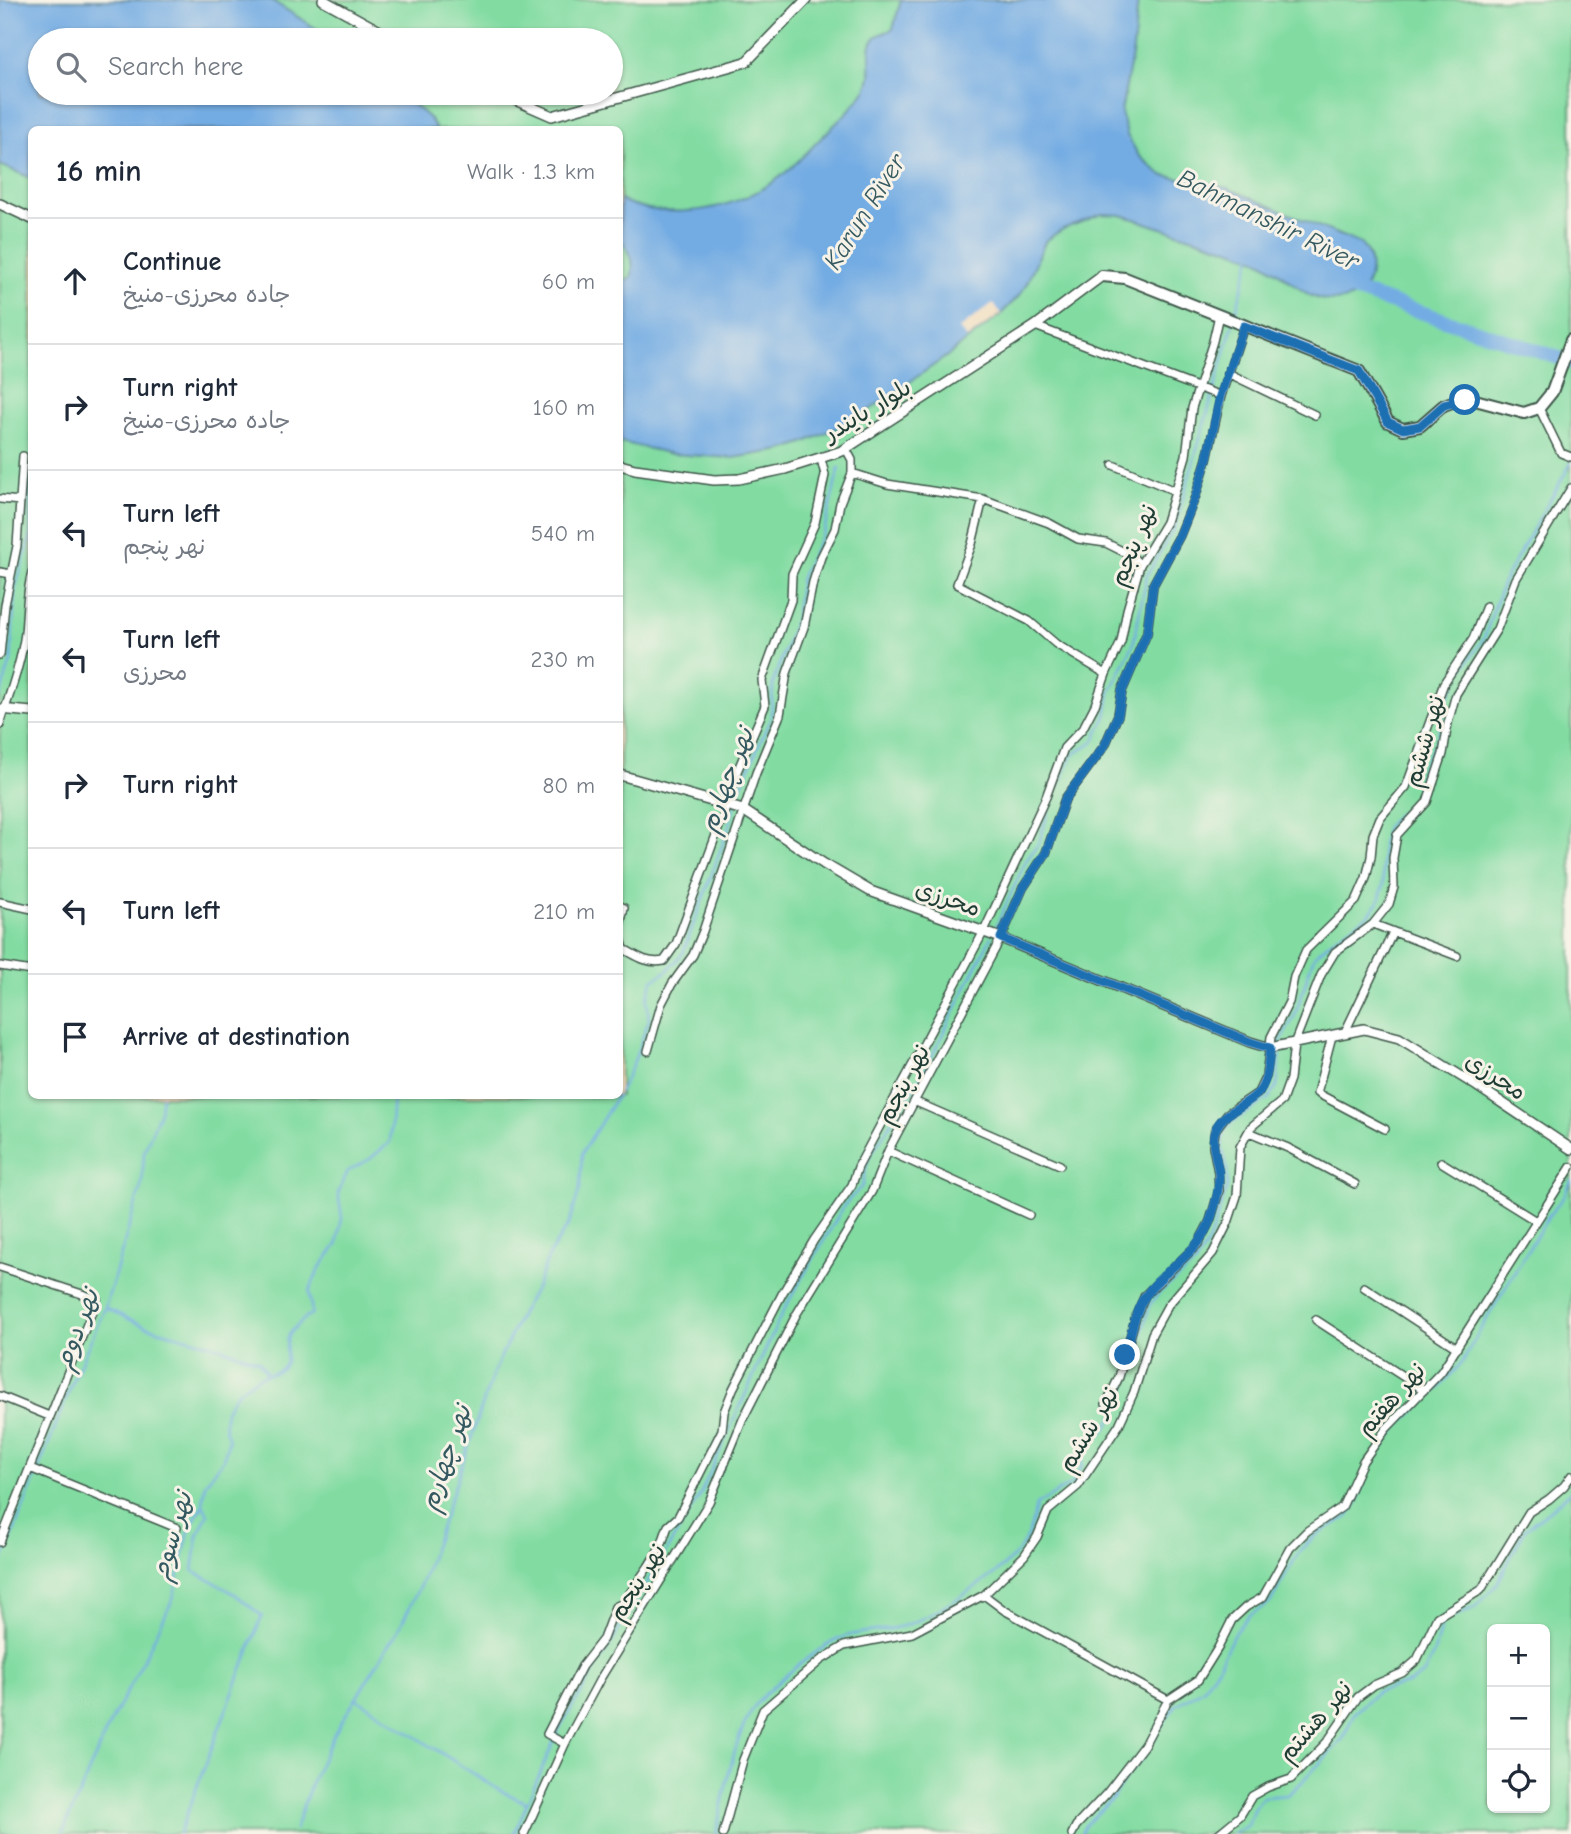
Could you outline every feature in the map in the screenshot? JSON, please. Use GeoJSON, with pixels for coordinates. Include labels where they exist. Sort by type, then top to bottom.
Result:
{"type":"FeatureCollection","features":[{"type":"Feature","properties":{"kind":"main road"},"geometry":{"type":"LineString","coordinates":[[1102,276],[1125,278],[1359,371],[1388,422],[1403,429],[1420,426],[1444,405],[1455,401],[1475,400],[1524,412],[1539,408],[1552,392],[1571,340]]}},
{"type":"Feature","properties":{"kind":"street"},"geometry":{"type":"LineString","coordinates":[[323,0],[374,28]]}},
{"type":"Feature","properties":{"kind":"street"},"geometry":{"type":"LineString","coordinates":[[623,96],[746,62],[806,0]]}},
{"type":"Feature","properties":{"kind":"street"},"geometry":{"type":"LineString","coordinates":[[527,105],[552,116],[592,105]]}},
{"type":"Feature","properties":{"kind":"street"},"geometry":{"type":"LineString","coordinates":[[0,196],[4,206],[28,217]]}},
{"type":"Feature","properties":{"kind":"street","name":"بلوار بایندر"},"geometry":{"type":"LineString","coordinates":[[623,466],[714,480],[751,477],[821,459],[846,449],[1035,326],[1102,276]]}},
{"type":"Feature","properties":{"kind":"street","name":"نهر پنجم"},"geometry":{"type":"LineString","coordinates":[[562,1743],[547,1734],[582,1666],[610,1644],[615,1608],[623,1602],[641,1576],[661,1546],[668,1526],[678,1517],[722,1430],[724,1412],[733,1390],[782,1294],[814,1240],[852,1185],[858,1167],[986,932],[1065,748],[1083,728],[1095,705],[1121,642],[1140,565],[1166,522],[1186,456],[1192,408],[1223,317]]}},
{"type":"Feature","properties":{"kind":"street","name":"نهر پنجم"},"geometry":{"type":"LineString","coordinates":[[524,1834],[562,1743],[610,1644],[709,1502],[743,1419],[796,1315],[872,1191],[888,1152],[916,1102],[1023,888],[1046,853],[1065,799],[1105,745],[1118,715],[1122,691],[1147,633],[1153,585],[1180,535],[1196,495],[1207,459],[1219,395],[1242,325]]}},
{"type":"Feature","properties":{"kind":"street"},"geometry":{"type":"LineString","coordinates":[[1035,326],[1219,395]]}},
{"type":"Feature","properties":{"kind":"street"},"geometry":{"type":"LineString","coordinates":[[1228,373],[1315,415]]}},
{"type":"Feature","properties":{"kind":"street"},"geometry":{"type":"LineString","coordinates":[[1539,408],[1561,453],[1569,456]]}},
{"type":"Feature","properties":{"kind":"street"},"geometry":{"type":"LineString","coordinates":[[623,946],[624,949],[644,960],[653,963],[664,961],[676,944],[735,808],[756,773],[780,715],[787,673],[804,627],[813,582],[821,557],[835,529],[840,503],[852,472],[852,460],[846,449]]}},
{"type":"Feature","properties":{"kind":"street"},"geometry":{"type":"LineString","coordinates":[[0,655],[5,605],[17,546],[23,457]]}},
{"type":"Feature","properties":{"kind":"street"},"geometry":{"type":"LineString","coordinates":[[648,1051],[672,984],[693,955],[703,931],[735,808],[736,774],[765,706],[762,680],[791,600],[792,575],[815,523],[824,475],[821,459]]}},
{"type":"Feature","properties":{"kind":"street"},"geometry":{"type":"LineString","coordinates":[[1113,465],[1175,491]]}},
{"type":"Feature","properties":{"kind":"street"},"geometry":{"type":"LineString","coordinates":[[852,472],[887,484],[983,499],[1049,523],[1078,539],[1105,543],[1132,556],[1140,565]]}},
{"type":"Feature","properties":{"kind":"street","name":"نهر ششم"},"geometry":{"type":"LineString","coordinates":[[723,1834],[751,1737],[763,1710],[821,1660],[844,1646],[912,1633],[949,1616],[984,1595],[1024,1556],[1037,1537],[1048,1511],[1078,1486],[1119,1425],[1134,1392],[1152,1334],[1168,1305],[1213,1252],[1228,1223],[1237,1196],[1240,1147],[1249,1132],[1282,1101],[1290,1079],[1291,1045],[1321,975],[1335,952],[1373,924],[1389,904],[1394,887],[1393,858],[1397,835],[1427,802],[1443,754],[1456,694],[1497,629],[1516,579],[1571,488]]}},
{"type":"Feature","properties":{"kind":"street"},"geometry":{"type":"LineString","coordinates":[[0,499],[20,501]]}},
{"type":"Feature","properties":{"kind":"street"},"geometry":{"type":"LineString","coordinates":[[983,499],[972,544],[957,584],[1028,621],[1056,644],[1106,674]]}},
{"type":"Feature","properties":{"kind":"street"},"geometry":{"type":"LineString","coordinates":[[0,572],[11,574]]}},
{"type":"Feature","properties":{"kind":"street"},"geometry":{"type":"LineString","coordinates":[[0,725],[2,709],[20,655],[28,587]]}},
{"type":"Feature","properties":{"kind":"street"},"geometry":{"type":"LineString","coordinates":[[1106,1404],[1119,1377],[1136,1316],[1145,1295],[1198,1244],[1210,1221],[1219,1191],[1219,1172],[1213,1146],[1215,1130],[1227,1114],[1258,1093],[1266,1076],[1272,1048],[1271,1037],[1289,1002],[1294,977],[1306,950],[1356,901],[1366,878],[1373,835],[1380,818],[1406,787],[1444,683],[1473,639],[1486,606]]}},
{"type":"Feature","properties":{"kind":"street"},"geometry":{"type":"LineString","coordinates":[[2,709],[28,712]]}},
{"type":"Feature","properties":{"kind":"street","name":"محرزی"},"geometry":{"type":"LineString","coordinates":[[623,776],[735,808],[870,891],[1000,937],[1250,1042],[1272,1048],[1364,1029],[1399,1038],[1571,1149]]}},
{"type":"Feature","properties":{"kind":"street"},"geometry":{"type":"LineString","coordinates":[[0,902],[28,908]]}},
{"type":"Feature","properties":{"kind":"street"},"geometry":{"type":"LineString","coordinates":[[1373,924],[1457,956]]}},
{"type":"Feature","properties":{"kind":"street"},"geometry":{"type":"LineString","coordinates":[[1345,1032],[1393,932]]}},
{"type":"Feature","properties":{"kind":"street"},"geometry":{"type":"LineString","coordinates":[[0,966],[28,970]]}},
{"type":"Feature","properties":{"kind":"street"},"geometry":{"type":"LineString","coordinates":[[1332,1035],[1317,1093],[1385,1129]]}},
{"type":"Feature","properties":{"kind":"street"},"geometry":{"type":"LineString","coordinates":[[916,1102],[1060,1165]]}},
{"type":"Feature","properties":{"kind":"street"},"geometry":{"type":"LineString","coordinates":[[1249,1132],[1288,1148],[1355,1184]]}},
{"type":"Feature","properties":{"kind":"street"},"geometry":{"type":"LineString","coordinates":[[888,1152],[1028,1214]]}},
{"type":"Feature","properties":{"kind":"street"},"geometry":{"type":"LineString","coordinates":[[1441,1162],[1536,1221]]}},
{"type":"Feature","properties":{"kind":"street","name":"نهر هفتم"},"geometry":{"type":"LineString","coordinates":[[1072,1834],[1144,1745],[1168,1700],[1198,1680],[1219,1648],[1232,1620],[1246,1607],[1264,1597],[1290,1548],[1307,1531],[1342,1507],[1363,1461],[1386,1429],[1441,1372],[1571,1167]]}},
{"type":"Feature","properties":{"kind":"street"},"geometry":{"type":"LineString","coordinates":[[0,1267],[97,1299],[49,1416],[36,1470],[0,1542]]}},
{"type":"Feature","properties":{"kind":"street"},"geometry":{"type":"LineString","coordinates":[[1364,1287],[1457,1348]]}},
{"type":"Feature","properties":{"kind":"street"},"geometry":{"type":"LineString","coordinates":[[1316,1320],[1424,1390]]}},
{"type":"Feature","properties":{"kind":"street"},"geometry":{"type":"LineString","coordinates":[[0,1396],[49,1416]]}},
{"type":"Feature","properties":{"kind":"street"},"geometry":{"type":"LineString","coordinates":[[36,1470],[177,1528]]}},
{"type":"Feature","properties":{"kind":"street","name":"نهر هشتم"},"geometry":{"type":"LineString","coordinates":[[1218,1834],[1240,1816],[1252,1796],[1291,1779],[1327,1742],[1358,1697],[1374,1685],[1402,1673],[1417,1660],[1437,1617],[1481,1590],[1529,1512],[1549,1499],[1571,1476]]}},
{"type":"Feature","properties":{"kind":"street"},"geometry":{"type":"LineString","coordinates":[[984,1595],[1004,1610],[1168,1700]]}},
{"type":"Feature","properties":{"kind":"green space"},"geometry":{"type":"Polygon","coordinates":[[[0,0],[1571,0],[1571,1834],[0,1834],[0,0]]]}},
{"type":"Feature","properties":{"kind":"water"},"geometry":{"type":"Polygon","coordinates":[[[0,0],[271,0],[315,28],[28,28],[28,105],[414,105],[434,126],[28,126],[28,177],[0,165],[0,0]]]}},
{"type":"Feature","properties":{"kind":"water","name":"Karun River"},"geometry":{"type":"Polygon","coordinates":[[[901,0],[1138,0],[1133,50],[1121,112],[1127,135],[1139,156],[1162,175],[1227,188],[1361,244],[1370,261],[1367,283],[1362,291],[1346,299],[1337,301],[1319,298],[1303,291],[1256,259],[1121,215],[1102,214],[1063,229],[1046,240],[1026,285],[1001,314],[947,356],[855,420],[782,450],[733,458],[672,454],[623,443],[623,281],[631,278],[633,267],[623,243],[623,201],[659,211],[680,212],[720,206],[759,191],[801,159],[862,95],[869,82],[872,43],[879,35],[893,29],[901,0]]]}},
{"type":"Feature","properties":{"kind":"pier"},"geometry":{"type":"Polygon","coordinates":[[[993,303],[1001,314],[967,339],[959,329],[993,303]]]}},
{"type":"Feature","properties":{"kind":"waterway"},"geometry":{"type":"LineString","coordinates":[[1234,318],[1251,257]]}},
{"type":"Feature","properties":{"kind":"waterway","name":"Bahmanshir River"},"geometry":{"type":"LineString","coordinates":[[1345,287],[1571,362]]}},
{"type":"Feature","properties":{"kind":"waterway"},"geometry":{"type":"LineString","coordinates":[[994,931],[1026,861],[1039,843],[1051,802],[1073,755],[1094,741],[1106,716],[1110,692],[1133,645],[1147,575],[1175,526],[1233,324]]}},
{"type":"Feature","properties":{"kind":"waterway"},"geometry":{"type":"LineString","coordinates":[[1280,1042],[1295,1015],[1314,956],[1337,936],[1369,915],[1379,901],[1383,886],[1382,844],[1386,827],[1410,807],[1417,793],[1422,767],[1437,739],[1448,697],[1461,671],[1484,638],[1503,582],[1571,463]]}},
{"type":"Feature","properties":{"kind":"waterway","name":"نهر چهارم"},"geometry":{"type":"LineString","coordinates":[[623,1085],[649,1020],[647,999],[653,980],[667,971],[683,953],[730,824],[737,796],[771,717],[773,683],[795,620],[801,577],[824,531],[839,468]]}},
{"type":"Feature","properties":{"kind":"waterway"},"geometry":{"type":"LineString","coordinates":[[0,696],[11,661],[15,589],[28,546]]}},
{"type":"Feature","properties":{"kind":"waterway"},"geometry":{"type":"LineString","coordinates":[[514,1834],[559,1729],[700,1495],[783,1311],[845,1204],[862,1186],[868,1159],[925,1070],[991,937]]}},
{"type":"Feature","properties":{"kind":"waterway"},"geometry":{"type":"LineString","coordinates":[[716,1834],[736,1747],[749,1715],[765,1695],[786,1675],[836,1640],[909,1624],[981,1583],[1020,1549],[1029,1531],[1036,1505],[1073,1483],[1081,1468],[1085,1448],[1105,1430],[1117,1411],[1150,1304],[1160,1292],[1195,1264],[1209,1241],[1227,1187],[1227,1168],[1222,1148],[1223,1133],[1231,1123],[1269,1098],[1277,1086],[1280,1048]]}},
{"type":"Feature","properties":{"kind":"waterway","name":"نهر دوم"},"geometry":{"type":"LineString","coordinates":[[0,1567],[75,1376],[105,1308],[142,1183],[144,1152],[160,1111],[162,1099]]}},
{"type":"Feature","properties":{"kind":"waterway","name":"نهر سوم"},"geometry":{"type":"LineString","coordinates":[[62,1834],[108,1727],[173,1599],[190,1527],[203,1505],[205,1484],[223,1460],[229,1439],[226,1412],[241,1389],[261,1376],[283,1367],[286,1361],[286,1344],[291,1333],[312,1313],[309,1292],[319,1269],[337,1245],[342,1218],[338,1193],[348,1171],[370,1159],[390,1142],[393,1099]]}},
{"type":"Feature","properties":{"kind":"waterway","name":"نهر چهارم"},"geometry":{"type":"LineString","coordinates":[[295,1829],[312,1781],[334,1734],[401,1625],[423,1579],[493,1374],[521,1313],[537,1286],[550,1253],[569,1224],[580,1188],[582,1153],[615,1099]]}},
{"type":"Feature","properties":{"kind":"waterway"},"geometry":{"type":"LineString","coordinates":[[1081,1834],[1085,1825],[1114,1797],[1126,1776],[1145,1755],[1176,1705],[1203,1689],[1218,1667],[1235,1632],[1248,1616],[1270,1603],[1300,1550],[1320,1532],[1348,1517],[1358,1501],[1368,1468],[1398,1426],[1441,1386],[1463,1361],[1571,1181]]}},
{"type":"Feature","properties":{"kind":"waterway"},"geometry":{"type":"LineString","coordinates":[[105,1308],[147,1327],[259,1361],[267,1374]]}},
{"type":"Feature","properties":{"kind":"waterway"},"geometry":{"type":"LineString","coordinates":[[1233,1834],[1248,1825],[1254,1808],[1263,1797],[1287,1795],[1302,1782],[1343,1739],[1354,1713],[1377,1692],[1410,1683],[1423,1675],[1434,1653],[1442,1621],[1476,1607],[1497,1584],[1525,1529],[1571,1491]]}},
{"type":"Feature","properties":{"kind":"waterway"},"geometry":{"type":"LineString","coordinates":[[179,1834],[262,1616],[235,1594],[193,1571],[198,1534],[208,1514],[203,1505]]}},
{"type":"Feature","properties":{"kind":"waterway"},"geometry":{"type":"LineString","coordinates":[[357,1699],[499,1790],[527,1803]]}},
{"type":"Feature","properties":{"kind":"route"},"geometry":{"type":"LineString","coordinates":[[1125,1355],[1145,1295],[1198,1244],[1210,1221],[1219,1191],[1219,1172],[1213,1146],[1215,1130],[1227,1114],[1258,1093],[1266,1076],[1270,1048],[1001,938],[1023,888],[1046,853],[1065,799],[1105,745],[1118,715],[1122,691],[1147,633],[1153,585],[1167,563],[1196,495],[1207,459],[1220,396],[1244,326],[1359,371],[1388,422],[1403,429],[1420,426],[1444,405],[1465,400]]}}]}
